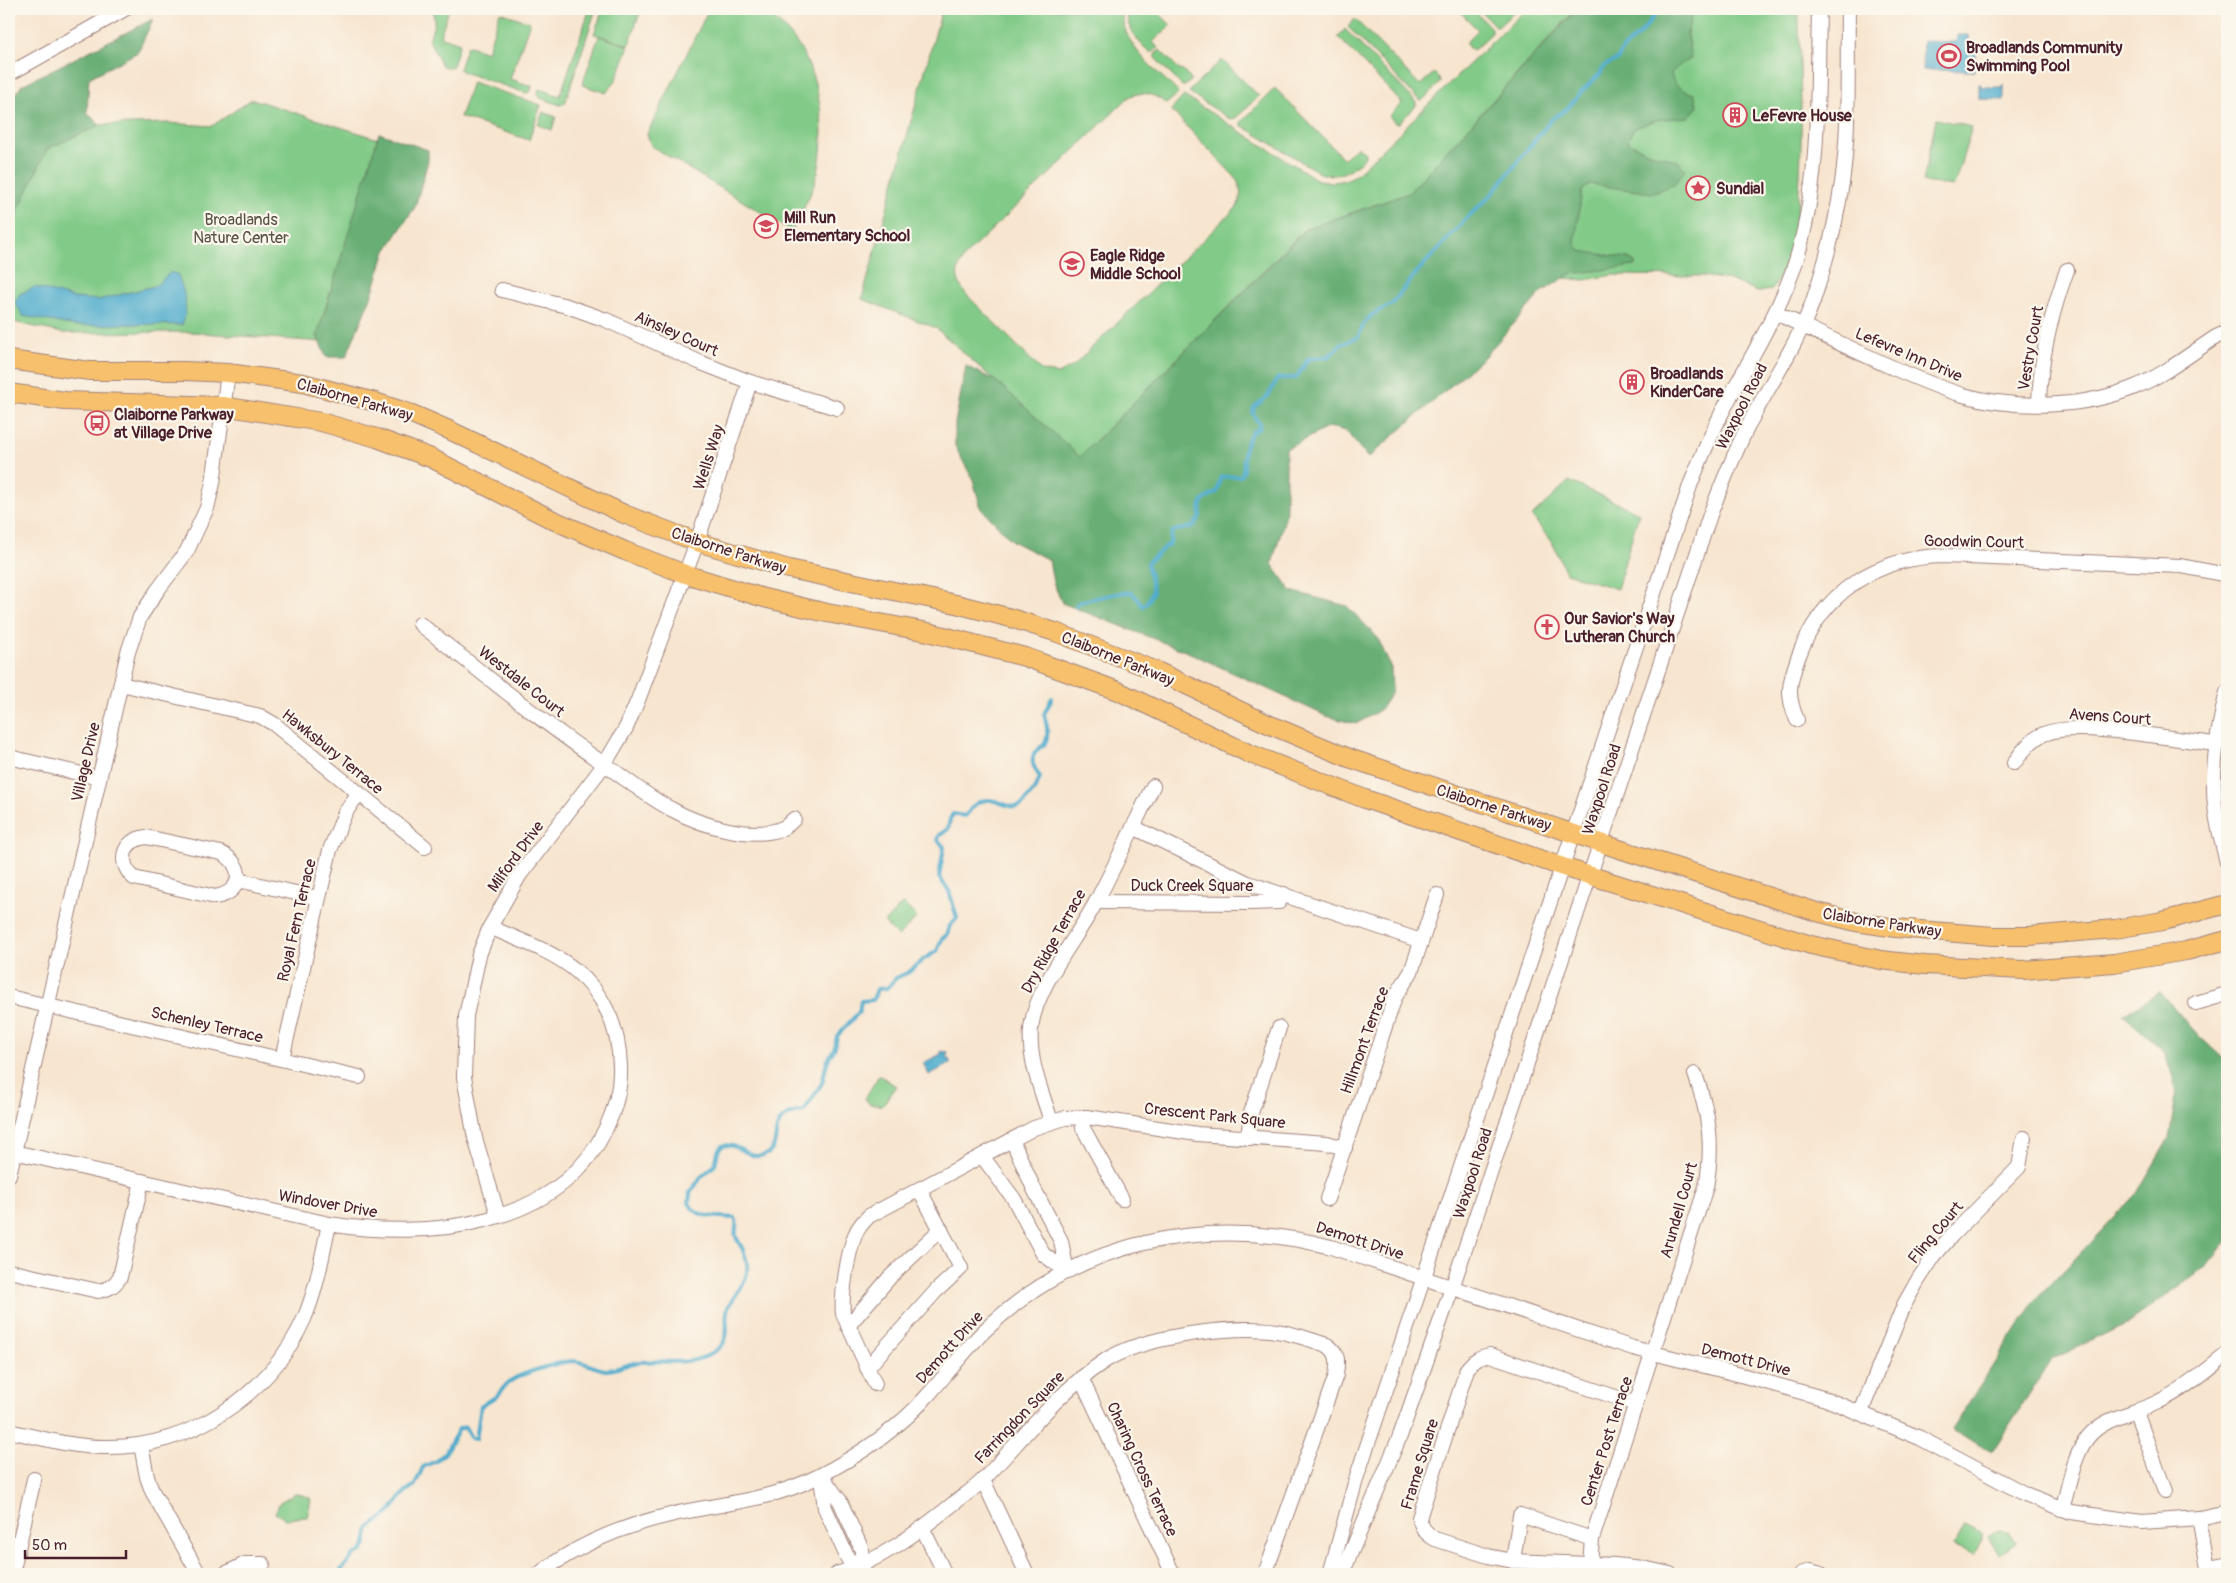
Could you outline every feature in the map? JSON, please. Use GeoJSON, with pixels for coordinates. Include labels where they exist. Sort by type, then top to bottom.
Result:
{"type":"FeatureCollection","features":[{"type":"Feature","properties":{"kind":"main road","name":"Claiborne Parkway"},"geometry":{"type":"LineString","coordinates":[[9,360],[90,371],[228,373],[303,383],[375,402],[412,414],[489,448],[609,507],[697,542],[789,569],[956,604],[1012,618],[1055,632],[1157,671],[1303,740],[1394,773],[1769,898],[1856,922],[1944,933],[2029,936],[2090,932],[2162,921],[2227,904]]}},
{"type":"Feature","properties":{"kind":"main road","name":"Claiborne Parkway"},"geometry":{"type":"LineString","coordinates":[[9,393],[72,402],[223,406],[320,422],[377,438],[430,458],[553,520],[685,574],[764,598],[827,613],[928,632],[1025,657],[1118,691],[1248,752],[1322,783],[1563,867],[1763,932],[1811,945],[1866,957],[1925,965],[2015,970],[2075,967],[2148,958],[2227,940]]}},
{"type":"Feature","properties":{"kind":"street"},"geometry":{"type":"LineString","coordinates":[[9,74],[125,9]]}},
{"type":"Feature","properties":{"kind":"street","name":"Waxpool Road"},"geometry":{"type":"LineString","coordinates":[[1330,1574],[1357,1476],[1691,483],[1708,441],[1776,313],[1796,260],[1814,178],[1817,139],[1819,9]]}},
{"type":"Feature","properties":{"kind":"street","name":"Waxpool Road"},"geometry":{"type":"LineString","coordinates":[[1342,1574],[1400,1436],[1452,1288],[1726,474],[1750,422],[1802,326],[1822,272],[1833,231],[1842,183],[1846,135],[1848,9]]}},
{"type":"Feature","properties":{"kind":"street","name":"Vestry Court"},"geometry":{"type":"LineString","coordinates":[[2039,404],[2041,368],[2048,332],[2067,270]]}},
{"type":"Feature","properties":{"kind":"street","name":"Ainsley Court"},"geometry":{"type":"LineString","coordinates":[[502,290],[567,306],[606,320],[699,362],[750,382],[838,408]]}},
{"type":"Feature","properties":{"kind":"street","name":"Lefevre Inn Drive"},"geometry":{"type":"LineString","coordinates":[[1776,313],[1935,386],[1964,396],[1997,402],[2039,404],[2072,402],[2106,396],[2136,386],[2227,332]]}},
{"type":"Feature","properties":{"kind":"street","name":"Village Drive"},"geometry":{"type":"LineString","coordinates":[[9,1175],[128,652],[140,617],[157,590],[187,551],[207,508],[213,483],[228,373]]}},
{"type":"Feature","properties":{"kind":"street","name":"Wells Way"},"geometry":{"type":"LineString","coordinates":[[697,542],[750,382]]}},
{"type":"Feature","properties":{"kind":"street","name":"Milford Drive"},"geometry":{"type":"LineString","coordinates":[[498,1215],[468,1108],[463,1046],[471,986],[479,955],[490,927],[519,876],[604,765],[626,728],[697,542]]}},
{"type":"Feature","properties":{"kind":"street","name":"Goodwin Court"},"geometry":{"type":"LineString","coordinates":[[1797,720],[1790,702],[1790,686],[1801,650],[1813,628],[1827,607],[1849,585],[1895,563],[1944,556],[2181,566],[2227,576]]}},
{"type":"Feature","properties":{"kind":"street","name":"Westdale Court"},"geometry":{"type":"LineString","coordinates":[[420,624],[568,740],[673,810],[696,821],[745,832],[770,832],[784,828],[794,819]]}},
{"type":"Feature","properties":{"kind":"street","name":"Hawksbury Terrace"},"geometry":{"type":"LineString","coordinates":[[121,684],[260,716],[274,724],[425,847]]}},
{"type":"Feature","properties":{"kind":"street"},"geometry":{"type":"LineString","coordinates":[[2227,692],[2216,744],[2214,772],[2215,805],[2227,862]]}},
{"type":"Feature","properties":{"kind":"street","name":"Avens Court"},"geometry":{"type":"LineString","coordinates":[[2014,763],[2034,740],[2043,734],[2065,729],[2113,732],[2216,744]]}},
{"type":"Feature","properties":{"kind":"street"},"geometry":{"type":"LineString","coordinates":[[9,757],[99,778]]}},
{"type":"Feature","properties":{"kind":"street","name":"Dry Ridge Terrace"},"geometry":{"type":"LineString","coordinates":[[1051,1122],[1034,1066],[1031,1048],[1034,1011],[1041,994],[1096,902],[1153,786]]}},
{"type":"Feature","properties":{"kind":"street","name":"Royal Fern Terrace"},"geometry":{"type":"LineString","coordinates":[[282,1059],[318,898],[335,832],[344,813],[358,794]]}},
{"type":"Feature","properties":{"kind":"street","name":"Duck Creek Square"},"geometry":{"type":"LineString","coordinates":[[1133,827],[1242,880],[1422,941]]}},
{"type":"Feature","properties":{"kind":"street"},"geometry":{"type":"LineString","coordinates":[[146,837],[221,853],[229,857],[238,871],[238,880],[231,891],[224,896],[215,897],[134,878],[127,872],[123,863],[123,856],[126,848],[137,838],[146,837]]}},
{"type":"Feature","properties":{"kind":"street"},"geometry":{"type":"LineString","coordinates":[[238,880],[318,898]]}},
{"type":"Feature","properties":{"kind":"street","name":"Duck Creek Square"},"geometry":{"type":"LineString","coordinates":[[1096,902],[1279,902],[1284,894]]}},
{"type":"Feature","properties":{"kind":"street","name":"Hillmont Terrace"},"geometry":{"type":"LineString","coordinates":[[1327,1199],[1396,997],[1411,972],[1437,895]]}},
{"type":"Feature","properties":{"kind":"street","name":"Windover Drive"},"geometry":{"type":"LineString","coordinates":[[14,1152],[329,1224],[394,1231],[429,1230],[464,1224],[536,1202],[556,1190],[574,1174],[589,1158],[601,1138],[612,1116],[618,1092],[621,1071],[618,1044],[611,1017],[601,998],[575,970],[558,958],[490,927]]}},
{"type":"Feature","properties":{"kind":"street"},"geometry":{"type":"LineString","coordinates":[[2196,1003],[2227,994]]}},
{"type":"Feature","properties":{"kind":"street","name":"Schenley Terrace"},"geometry":{"type":"LineString","coordinates":[[9,997],[359,1077]]}},
{"type":"Feature","properties":{"kind":"street"},"geometry":{"type":"LineString","coordinates":[[1248,1138],[1251,1113],[1279,1028]]}},
{"type":"Feature","properties":{"kind":"street","name":"Arundell Court"},"geometry":{"type":"LineString","coordinates":[[1652,1353],[1706,1186],[1709,1168],[1710,1130],[1704,1102],[1694,1074]]}},
{"type":"Feature","properties":{"kind":"street"},"geometry":{"type":"LineString","coordinates":[[1082,1117],[1083,1128],[1122,1199]]}},
{"type":"Feature","properties":{"kind":"street","name":"Crescent Park Square"},"geometry":{"type":"LineString","coordinates":[[875,1384],[843,1314],[842,1302],[854,1236],[860,1225],[869,1216],[1012,1140],[1051,1122],[1082,1117],[1197,1134],[1327,1143],[1345,1148]]}},
{"type":"Feature","properties":{"kind":"street","name":"Fling Court"},"geometry":{"type":"LineString","coordinates":[[1861,1412],[1904,1305],[1918,1280],[1934,1256],[1952,1235],[2019,1167],[2024,1138]]}},
{"type":"Feature","properties":{"kind":"street"},"geometry":{"type":"LineString","coordinates":[[1012,1140],[1034,1189],[1062,1241],[1067,1272]]}},
{"type":"Feature","properties":{"kind":"street"},"geometry":{"type":"LineString","coordinates":[[982,1156],[1014,1199],[1043,1254],[1067,1272]]}},
{"type":"Feature","properties":{"kind":"street"},"geometry":{"type":"LineString","coordinates":[[9,1271],[98,1291],[106,1290],[114,1285],[120,1277],[142,1181]]}},
{"type":"Feature","properties":{"kind":"street"},"geometry":{"type":"LineString","coordinates":[[867,1368],[936,1291],[961,1268],[919,1189]]}},
{"type":"Feature","properties":{"kind":"street"},"geometry":{"type":"LineString","coordinates":[[1014,1199],[1034,1189]]}},
{"type":"Feature","properties":{"kind":"street"},"geometry":{"type":"LineString","coordinates":[[9,1431],[84,1446],[110,1448],[141,1445],[181,1434],[225,1412],[249,1393],[277,1364],[292,1342],[313,1294],[329,1224]]}},
{"type":"Feature","properties":{"kind":"street"},"geometry":{"type":"LineString","coordinates":[[848,1326],[890,1277],[941,1229]]}},
{"type":"Feature","properties":{"kind":"street","name":"Demott Drive"},"geometry":{"type":"LineString","coordinates":[[539,1574],[575,1551],[605,1536],[638,1524],[675,1514],[755,1499],[793,1488],[820,1475],[874,1444],[902,1421],[927,1396],[985,1330],[1014,1306],[1067,1272],[1100,1257],[1135,1245],[1196,1234],[1227,1232],[1301,1239],[1331,1247],[1652,1353],[1784,1386],[1861,1412],[1920,1438],[2025,1494],[2062,1509],[2095,1517],[2142,1522],[2199,1518],[2227,1512]]}},
{"type":"Feature","properties":{"kind":"street","name":"Farringdon Square"},"geometry":{"type":"LineString","coordinates":[[837,1574],[863,1570],[923,1529],[983,1480],[1065,1392],[1105,1360],[1134,1347],[1171,1338],[1224,1330],[1277,1331],[1326,1345],[1333,1349],[1338,1358],[1336,1375],[1265,1574]]}},
{"type":"Feature","properties":{"kind":"street","name":"Center Post Terrace"},"geometry":{"type":"LineString","coordinates":[[1590,1564],[1592,1539],[1652,1353]]}},
{"type":"Feature","properties":{"kind":"street"},"geometry":{"type":"LineString","coordinates":[[2062,1509],[2079,1454],[2087,1438],[2106,1422],[2136,1412],[2179,1390],[2227,1354]]}},
{"type":"Feature","properties":{"kind":"street","name":"Frame Square"},"geometry":{"type":"LineString","coordinates":[[1636,1404],[1490,1355],[1473,1361],[1467,1368],[1419,1518],[1421,1527],[1435,1539],[1488,1556],[1513,1561],[1643,1568],[1670,1574]]}},
{"type":"Feature","properties":{"kind":"street","name":"Charing Cross Terrace"},"geometry":{"type":"LineString","coordinates":[[1081,1378],[1173,1574]]}},
{"type":"Feature","properties":{"kind":"street"},"geometry":{"type":"LineString","coordinates":[[2136,1412],[2165,1491]]}},
{"type":"Feature","properties":{"kind":"street"},"geometry":{"type":"LineString","coordinates":[[141,1445],[147,1477],[152,1491],[199,1574]]}},
{"type":"Feature","properties":{"kind":"street"},"geometry":{"type":"LineString","coordinates":[[820,1475],[825,1508],[848,1558],[863,1570]]}},
{"type":"Feature","properties":{"kind":"street"},"geometry":{"type":"LineString","coordinates":[[12,1574],[34,1479]]}},
{"type":"Feature","properties":{"kind":"street"},"geometry":{"type":"LineString","coordinates":[[983,1480],[1027,1574]]}},
{"type":"Feature","properties":{"kind":"street"},"geometry":{"type":"LineString","coordinates":[[1513,1561],[1520,1515],[1592,1539]]}},
{"type":"Feature","properties":{"kind":"street"},"geometry":{"type":"LineString","coordinates":[[2199,1518],[2208,1570],[2227,1564]]}},
{"type":"Feature","properties":{"kind":"street"},"geometry":{"type":"LineString","coordinates":[[923,1529],[945,1574]]}},
{"type":"Feature","properties":{"kind":"street"},"geometry":{"type":"LineString","coordinates":[[225,1574],[245,1564],[263,1564]]}},
{"type":"Feature","properties":{"kind":"street"},"geometry":{"type":"LineString","coordinates":[[1801,1574],[1810,1571],[1821,1574]]}},
{"type":"Feature","properties":{"kind":"green space"},"geometry":{"type":"Polygon","coordinates":[[[434,9],[449,9],[440,36],[460,43],[453,66],[448,68],[442,66],[429,40],[434,24],[434,9]]]}},
{"type":"Feature","properties":{"kind":"green space"},"geometry":{"type":"Polygon","coordinates":[[[587,9],[596,9],[565,103],[560,105],[540,98],[539,89],[560,96],[589,11],[587,9]]]}},
{"type":"Feature","properties":{"kind":"green space"},"geometry":{"type":"Polygon","coordinates":[[[603,9],[641,9],[629,45],[594,34],[603,9]]]}},
{"type":"Feature","properties":{"kind":"green space"},"geometry":{"type":"Polygon","coordinates":[[[709,9],[763,9],[781,24],[796,42],[805,57],[812,75],[818,94],[821,114],[821,154],[818,173],[812,190],[792,231],[651,146],[647,134],[709,9]]]}},
{"type":"Feature","properties":{"kind":"green space"},"geometry":{"type":"Polygon","coordinates":[[[942,9],[1122,9],[1123,22],[1133,45],[1141,56],[1179,93],[1166,104],[1149,94],[1129,97],[975,246],[961,263],[958,280],[966,294],[1042,371],[1058,374],[1072,367],[1237,207],[1240,192],[1235,177],[1171,110],[1184,96],[1318,180],[1338,182],[1357,174],[1526,9],[1576,9],[1409,193],[1305,229],[1080,457],[936,328],[862,299],[942,9]]]}},
{"type":"Feature","properties":{"kind":"green space"},"geometry":{"type":"Polygon","coordinates":[[[1128,9],[1155,9],[1171,25],[1153,42],[1158,48],[1153,52],[1149,52],[1132,33],[1128,22],[1128,9]]]}},
{"type":"Feature","properties":{"kind":"green space"},"geometry":{"type":"Polygon","coordinates":[[[1457,9],[1473,9],[1492,29],[1492,33],[1475,49],[1471,50],[1465,43],[1478,30],[1457,9]]]}},
{"type":"Feature","properties":{"kind":"green space"},"geometry":{"type":"Polygon","coordinates":[[[1478,9],[1493,9],[1496,12],[1499,9],[1516,10],[1498,27],[1478,9]]]}},
{"type":"Feature","properties":{"kind":"green space"},"geometry":{"type":"Polygon","coordinates":[[[1577,9],[1693,9],[1687,34],[1691,59],[1681,64],[1671,73],[1674,82],[1679,87],[1694,94],[1698,106],[1689,117],[1656,120],[1633,129],[1628,142],[1647,152],[1678,161],[1685,170],[1674,185],[1651,193],[1590,184],[1582,190],[1575,243],[1580,251],[1628,258],[1635,262],[1635,266],[1570,274],[1542,292],[1485,356],[1368,458],[1346,431],[1329,427],[1286,449],[1286,514],[1272,564],[1291,591],[1347,606],[1378,638],[1391,668],[1392,692],[1380,710],[1356,724],[1326,716],[1190,653],[1062,603],[1053,582],[1049,560],[1012,541],[981,508],[973,480],[955,446],[955,423],[966,366],[996,381],[1080,457],[1306,229],[1409,193],[1577,9]]]}},
{"type":"Feature","properties":{"kind":"green space"},"geometry":{"type":"Polygon","coordinates":[[[1677,9],[1799,9],[1801,156],[1798,196],[1793,234],[1785,266],[1771,290],[1757,292],[1730,280],[1702,276],[1613,275],[1584,280],[1554,277],[1558,217],[1677,9]]]}},
{"type":"Feature","properties":{"kind":"green space"},"geometry":{"type":"Polygon","coordinates":[[[500,12],[530,22],[510,79],[532,86],[531,91],[526,93],[459,69],[467,45],[487,52],[500,12]]]}},
{"type":"Feature","properties":{"kind":"green space"},"geometry":{"type":"Polygon","coordinates":[[[153,19],[138,52],[89,78],[87,113],[100,125],[47,149],[9,231],[9,104],[22,85],[153,19]]]}},
{"type":"Feature","properties":{"kind":"green space"},"geometry":{"type":"Polygon","coordinates":[[[1355,19],[1420,85],[1434,73],[1440,79],[1440,83],[1423,100],[1419,100],[1348,27],[1355,19]]]}},
{"type":"Feature","properties":{"kind":"green space"},"geometry":{"type":"Polygon","coordinates":[[[1345,29],[1416,102],[1416,106],[1399,123],[1395,123],[1389,116],[1402,103],[1338,37],[1345,29]]]}},
{"type":"Feature","properties":{"kind":"green space"},"geometry":{"type":"Polygon","coordinates":[[[599,36],[629,46],[616,80],[606,93],[582,85],[599,36]]]}},
{"type":"Feature","properties":{"kind":"green space"},"geometry":{"type":"Polygon","coordinates":[[[1160,50],[1192,80],[1185,86],[1182,86],[1155,58],[1155,54],[1160,50]]]}},
{"type":"Feature","properties":{"kind":"green space"},"geometry":{"type":"Polygon","coordinates":[[[1222,60],[1259,96],[1236,118],[1230,119],[1190,93],[1190,90],[1222,60]]]}},
{"type":"Feature","properties":{"kind":"green space"},"geometry":{"type":"Polygon","coordinates":[[[472,82],[541,105],[529,140],[460,117],[472,82]]]}},
{"type":"Feature","properties":{"kind":"green space"},"geometry":{"type":"Polygon","coordinates":[[[1275,88],[1344,159],[1358,146],[1365,153],[1365,157],[1345,172],[1327,175],[1320,173],[1241,125],[1241,122],[1275,88]]]}},
{"type":"Feature","properties":{"kind":"green space","name":"Broadlands Nature Center"},"geometry":{"type":"Polygon","coordinates":[[[252,99],[378,139],[321,342],[190,332],[62,333],[9,321],[9,238],[18,210],[47,149],[100,125],[168,123],[212,126],[252,99]]]}},
{"type":"Feature","properties":{"kind":"green space"},"geometry":{"type":"Polygon","coordinates":[[[543,112],[556,117],[552,130],[538,125],[543,112]]]}},
{"type":"Feature","properties":{"kind":"green space"},"geometry":{"type":"Polygon","coordinates":[[[1936,119],[1972,127],[1954,186],[1923,182],[1936,119]]]}},
{"type":"Feature","properties":{"kind":"green space"},"geometry":{"type":"Polygon","coordinates":[[[379,133],[428,150],[428,161],[415,207],[386,251],[371,297],[346,357],[326,357],[317,336],[379,133]]]}},
{"type":"Feature","properties":{"kind":"green space"},"geometry":{"type":"Polygon","coordinates":[[[1569,481],[1639,513],[1617,589],[1566,573],[1554,546],[1532,516],[1569,481]]]}},
{"type":"Feature","properties":{"kind":"green space"},"geometry":{"type":"Polygon","coordinates":[[[903,903],[917,917],[898,937],[884,923],[903,903]]]}},
{"type":"Feature","properties":{"kind":"green space"},"geometry":{"type":"Polygon","coordinates":[[[2160,992],[2199,1036],[2227,1062],[2227,1242],[2207,1266],[2130,1322],[2051,1360],[1992,1452],[1951,1430],[2034,1302],[2137,1193],[2169,1138],[2177,1091],[2164,1051],[2123,1015],[2160,992]]]}},
{"type":"Feature","properties":{"kind":"green space"},"geometry":{"type":"Polygon","coordinates":[[[879,1075],[896,1086],[882,1106],[869,1104],[865,1098],[879,1075]]]}},
{"type":"Feature","properties":{"kind":"green space"},"geometry":{"type":"Polygon","coordinates":[[[295,1493],[309,1497],[311,1500],[307,1517],[285,1519],[275,1513],[280,1502],[295,1493]]]}},
{"type":"Feature","properties":{"kind":"green space"},"geometry":{"type":"Polygon","coordinates":[[[1964,1526],[1983,1535],[1973,1555],[1954,1545],[1964,1526]]]}},
{"type":"Feature","properties":{"kind":"green space"},"geometry":{"type":"Polygon","coordinates":[[[1998,1530],[2008,1531],[2017,1543],[2000,1554],[1988,1537],[1998,1530]]]}},
{"type":"Feature","properties":{"kind":"water","name":"Broadlands Community Swimming Pool"},"geometry":{"type":"Polygon","coordinates":[[[1957,35],[1969,35],[1969,42],[1975,42],[1975,71],[1922,70],[1923,41],[1956,42],[1957,35]]]}},
{"type":"Feature","properties":{"kind":"water"},"geometry":{"type":"Polygon","coordinates":[[[1979,84],[1981,84],[1981,87],[2002,87],[2004,84],[2004,100],[1979,99],[1979,84]]]}},
{"type":"Feature","properties":{"kind":"water"},"geometry":{"type":"Polygon","coordinates":[[[171,272],[178,275],[184,294],[186,306],[182,325],[122,324],[76,326],[23,316],[15,302],[20,294],[35,287],[74,298],[98,300],[155,286],[171,272]]]}},
{"type":"Feature","properties":{"kind":"water"},"geometry":{"type":"Polygon","coordinates":[[[941,1051],[948,1052],[947,1056],[951,1063],[929,1075],[923,1063],[941,1054],[941,1051]]]}},
{"type":"Feature","properties":{"kind":"waterway"},"geometry":{"type":"LineString","coordinates":[[1076,607],[1078,603],[1129,592],[1143,606],[1147,603],[1153,591],[1147,563],[1170,543],[1172,532],[1194,525],[1200,515],[1203,501],[1217,492],[1221,477],[1241,476],[1244,452],[1248,439],[1253,431],[1258,429],[1260,423],[1253,413],[1254,407],[1268,396],[1278,378],[1296,378],[1308,359],[1329,356],[1340,345],[1358,337],[1364,323],[1373,314],[1392,304],[1417,272],[1491,195],[1552,119],[1568,108],[1600,74],[1604,66],[1617,60],[1623,49],[1642,32],[1659,9]]}},
{"type":"Feature","properties":{"kind":"waterway"},"geometry":{"type":"LineString","coordinates":[[338,1574],[354,1555],[362,1551],[366,1544],[369,1528],[389,1513],[405,1492],[415,1485],[423,1467],[436,1461],[445,1453],[459,1429],[465,1427],[471,1438],[476,1439],[481,1406],[497,1396],[514,1379],[540,1368],[574,1361],[606,1370],[639,1362],[692,1361],[711,1354],[720,1347],[726,1337],[727,1310],[747,1273],[746,1259],[737,1240],[737,1222],[735,1218],[709,1216],[697,1212],[689,1203],[690,1193],[701,1177],[715,1165],[718,1151],[722,1146],[734,1146],[755,1156],[767,1154],[772,1149],[776,1131],[783,1118],[804,1111],[822,1083],[827,1062],[835,1047],[837,1036],[859,1012],[861,1001],[873,1000],[877,989],[887,988],[896,978],[909,972],[937,951],[942,939],[948,934],[949,927],[957,918],[949,891],[939,877],[944,847],[938,840],[939,835],[948,829],[953,814],[965,816],[979,802],[990,800],[1017,807],[1022,805],[1036,788],[1040,777],[1034,766],[1033,759],[1046,740],[1047,728],[1044,714],[1052,698]]}},
{"type":"Feature","properties":{"kind":"place","name":"Broadlands Community Swimming Pool"},"geometry":{"type":"Point","coordinates":[1949,56]}},
{"type":"Feature","properties":{"kind":"place","name":"LeFevre House"},"geometry":{"type":"Point","coordinates":[1735,115]}},
{"type":"Feature","properties":{"kind":"place","name":"Sundial"},"geometry":{"type":"Point","coordinates":[1698,188]}},
{"type":"Feature","properties":{"kind":"place","name":"Mill Run Elementary School"},"geometry":{"type":"Point","coordinates":[766,226]}},
{"type":"Feature","properties":{"kind":"place","name":"Eagle Ridge Middle School"},"geometry":{"type":"Point","coordinates":[1072,264]}},
{"type":"Feature","properties":{"kind":"place","name":"Broadlands KinderCare"},"geometry":{"type":"Point","coordinates":[1632,382]}},
{"type":"Feature","properties":{"kind":"place","name":"Claiborne Parkway at Village Drive"},"geometry":{"type":"Point","coordinates":[97,423]}},
{"type":"Feature","properties":{"kind":"place","name":"Our Savior's Way Lutheran Church"},"geometry":{"type":"Point","coordinates":[1547,627]}}]}
